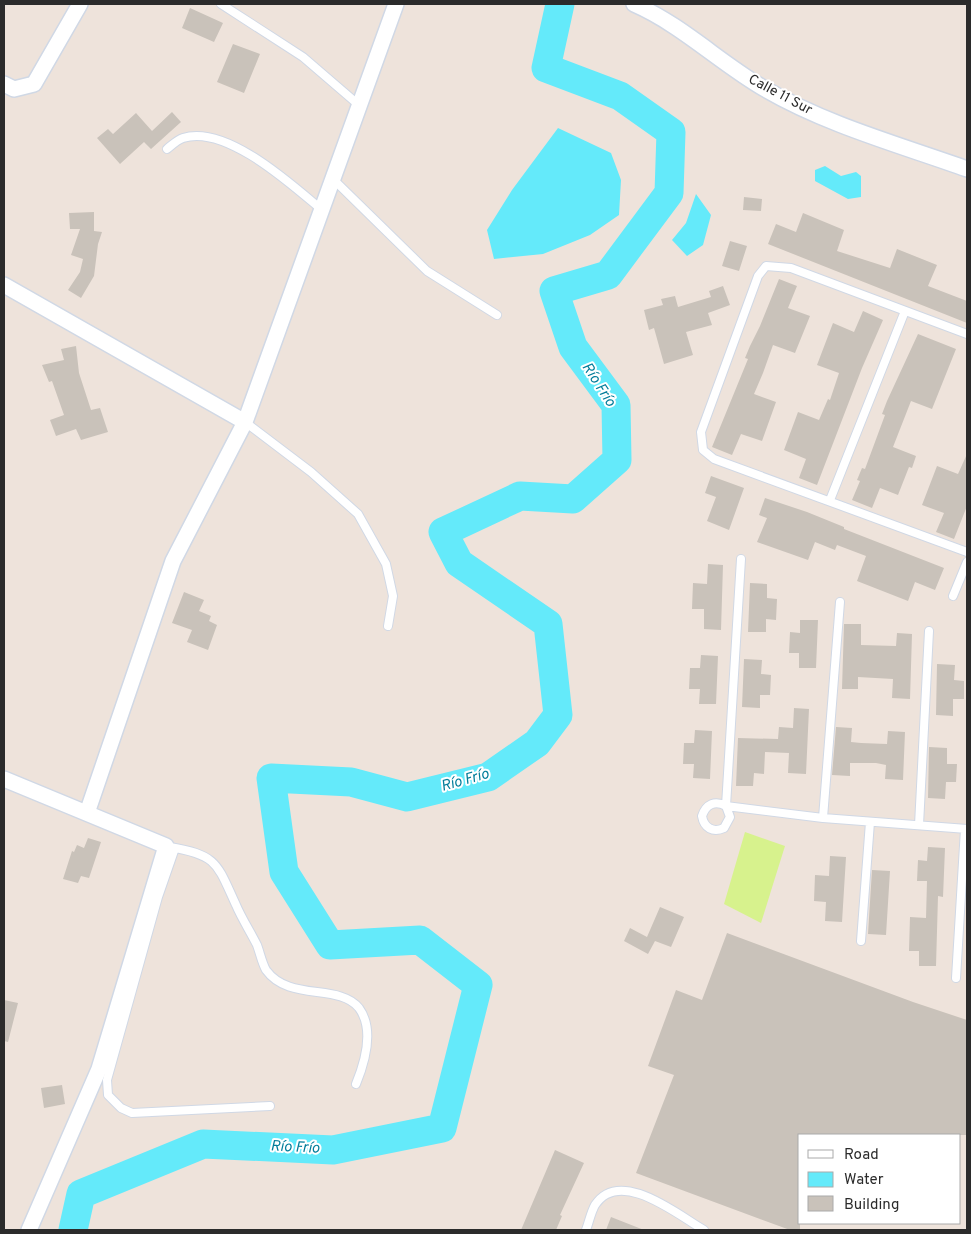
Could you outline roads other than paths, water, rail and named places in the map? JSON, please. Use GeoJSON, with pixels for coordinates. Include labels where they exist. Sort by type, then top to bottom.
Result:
{"type":"FeatureCollection","features":[{"type":"Feature","properties":{"kind":"street"},"geometry":{"type":"LineString","coordinates":[[4,84],[14,89],[34,84],[80,4]]}},
{"type":"Feature","properties":{"kind":"street"},"geometry":{"type":"LineString","coordinates":[[87,814],[173,560],[245,422],[396,4]]}},
{"type":"Feature","properties":{"kind":"street","name":"Calle 11 Sur"},"geometry":{"type":"LineString","coordinates":[[634,4],[677,27],[718,59],[802,109],[967,169]]}},
{"type":"Feature","properties":{"kind":"street"},"geometry":{"type":"LineString","coordinates":[[4,285],[245,422]]}},
{"type":"Feature","properties":{"kind":"street"},"geometry":{"type":"LineString","coordinates":[[4,779],[170,847],[99,1069],[29,1230]]}},
{"type":"Feature","properties":{"kind":"lane"},"geometry":{"type":"LineString","coordinates":[[222,4],[303,57],[360,106]]}},
{"type":"Feature","properties":{"kind":"lane"},"geometry":{"type":"LineString","coordinates":[[167,149],[181,139],[192,136],[215,140],[251,155],[275,170],[322,210]]}},
{"type":"Feature","properties":{"kind":"lane"},"geometry":{"type":"LineString","coordinates":[[333,179],[427,272],[497,315]]}},
{"type":"Feature","properties":{"kind":"lane"},"geometry":{"type":"LineString","coordinates":[[967,334],[790,268],[766,266],[758,276],[701,432],[703,450],[714,459],[830,500],[967,552]]}},
{"type":"Feature","properties":{"kind":"lane"},"geometry":{"type":"LineString","coordinates":[[830,500],[905,311]]}},
{"type":"Feature","properties":{"kind":"lane"},"geometry":{"type":"LineString","coordinates":[[245,422],[311,472],[358,514],[386,564],[393,596],[388,626]]}},
{"type":"Feature","properties":{"kind":"lane"},"geometry":{"type":"LineString","coordinates":[[741,559],[726,806],[823,818],[966,829],[956,978]]}},
{"type":"Feature","properties":{"kind":"lane"},"geometry":{"type":"LineString","coordinates":[[953,596],[967,562]]}},
{"type":"Feature","properties":{"kind":"lane"},"geometry":{"type":"LineString","coordinates":[[823,818],[840,602]]}},
{"type":"Feature","properties":{"kind":"lane"},"geometry":{"type":"LineString","coordinates":[[919,825],[929,631]]}},
{"type":"Feature","properties":{"kind":"lane"},"geometry":{"type":"LineString","coordinates":[[862,941],[870,822]]}},
{"type":"Feature","properties":{"kind":"lane"},"geometry":{"type":"LineString","coordinates":[[270,1106],[132,1113],[121,1108],[108,1095],[107,1080],[170,847],[204,856],[221,870],[266,970],[282,984],[307,992],[348,999],[359,1008],[368,1033],[365,1061],[356,1084]]}},
{"type":"Feature","properties":{"kind":"lane"},"geometry":{"type":"LineString","coordinates":[[586,1230],[595,1205],[604,1196],[618,1190],[639,1192],[704,1230]]}},
{"type":"Feature","properties":{"kind":"water"},"geometry":{"type":"Polygon","coordinates":[[[558,128],[611,153],[621,180],[619,215],[590,235],[543,254],[494,259],[487,230],[512,190],[558,128]]]}},
{"type":"Feature","properties":{"kind":"water"},"geometry":{"type":"Polygon","coordinates":[[[825,166],[841,176],[856,172],[861,176],[861,197],[848,199],[815,181],[815,170],[825,166]]]}},
{"type":"Feature","properties":{"kind":"water"},"geometry":{"type":"Polygon","coordinates":[[[696,194],[711,215],[703,245],[687,256],[672,240],[686,223],[696,194]]]}},
{"type":"Feature","properties":{"kind":"waterway","name":"Río Frío"},"geometry":{"type":"LineString","coordinates":[[73,1230],[81,1194],[203,1144],[333,1150],[442,1128],[478,985],[420,940],[330,945],[284,872],[271,778],[351,782],[407,797],[488,777],[537,743],[558,715],[548,624],[459,563],[443,532],[520,496],[573,499],[617,460],[616,405],[573,347],[554,291],[608,275],[669,193],[671,132],[620,96],[546,68],[560,4]]}}]}
